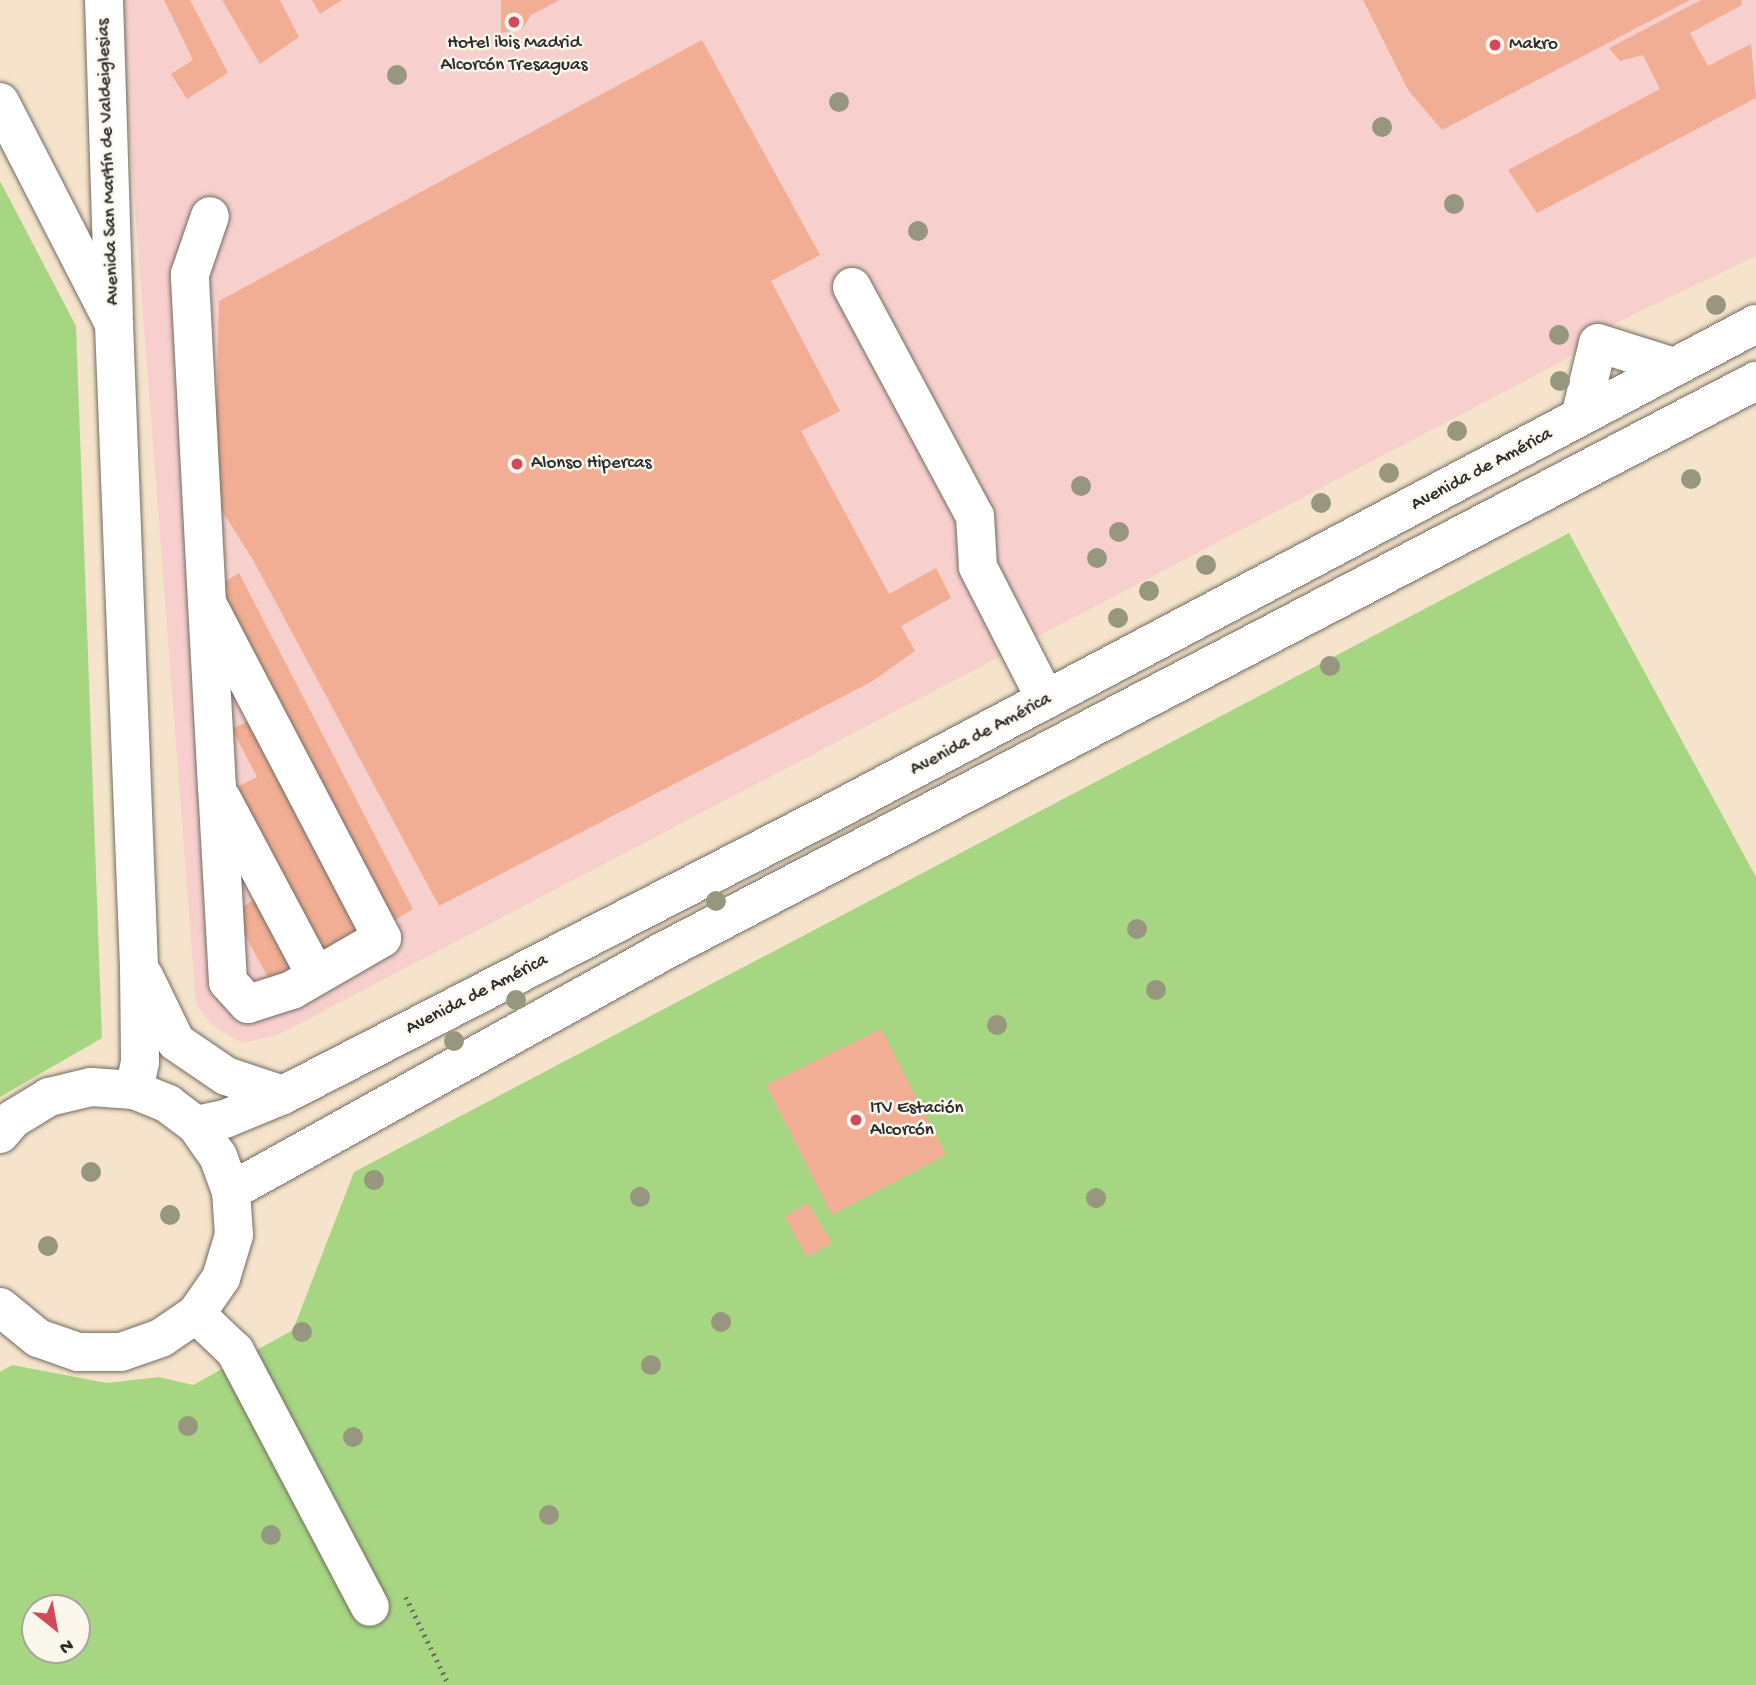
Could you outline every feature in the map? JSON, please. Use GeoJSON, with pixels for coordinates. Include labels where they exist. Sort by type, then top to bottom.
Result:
{"type":"FeatureCollection","features":[{"type":"Feature","properties":{"kind":"street","name":"Avenida San Martín de Valdeiglesias"},"geometry":{"type":"LineString","coordinates":[[104,0],[138,965],[140,1062],[134,1090]]}},
{"type":"Feature","properties":{"kind":"street"},"geometry":{"type":"LineString","coordinates":[[0,102],[114,324]]}},
{"type":"Feature","properties":{"kind":"street"},"geometry":{"type":"LineString","coordinates":[[207,603],[382,938],[292,990],[248,1004],[228,982],[216,788],[190,274],[210,216]]}},
{"type":"Feature","properties":{"kind":"street"},"geometry":{"type":"LineString","coordinates":[[852,287],[975,516],[978,567],[1046,700]]}},
{"type":"Feature","properties":{"kind":"street","name":"Avenida de América"},"geometry":{"type":"LineString","coordinates":[[196,1125],[225,1119],[283,1095],[1046,700],[1756,324]]}},
{"type":"Feature","properties":{"kind":"street"},"geometry":{"type":"LineString","coordinates":[[1580,417],[1598,343],[1674,367]]}},
{"type":"Feature","properties":{"kind":"street"},"geometry":{"type":"LineString","coordinates":[[232,1191],[658,954],[1756,381]]}},
{"type":"Feature","properties":{"kind":"street"},"geometry":{"type":"LineString","coordinates":[[216,788],[316,976]]}},
{"type":"Feature","properties":{"kind":"street"},"geometry":{"type":"LineString","coordinates":[[138,965],[176,1042],[226,1076],[283,1095]]}},
{"type":"Feature","properties":{"kind":"street"},"geometry":{"type":"LineString","coordinates":[[0,1135],[13,1119],[49,1097],[91,1087],[134,1090],[167,1104],[196,1125],[218,1156],[232,1191],[234,1235],[221,1278],[195,1314],[161,1338],[121,1352],[78,1352],[38,1338],[1,1311]]}},
{"type":"Feature","properties":{"kind":"street"},"geometry":{"type":"LineString","coordinates":[[195,1314],[235,1351],[370,1607]]}},
{"type":"Feature","properties":{"kind":"path"},"geometry":{"type":"LineString","coordinates":[[370,1607],[390,1585],[410,1600],[449,1685]]}},
{"type":"Feature","properties":{"kind":"shaded area"},"geometry":{"type":"Polygon","coordinates":[[[119,0],[1756,0],[1756,256],[1608,327],[1563,361],[280,1034],[242,1043],[212,1025],[196,1004],[119,0]]]}},
{"type":"Feature","properties":{"kind":"green space"},"geometry":{"type":"Polygon","coordinates":[[[0,181],[76,326],[102,1038],[0,1097],[0,181]]]}},
{"type":"Feature","properties":{"kind":"green space"},"geometry":{"type":"Polygon","coordinates":[[[1569,533],[1756,877],[1756,1685],[0,1685],[0,1372],[12,1365],[107,1383],[159,1377],[193,1385],[293,1330],[354,1172],[1569,533]]]}},
{"type":"Feature","properties":{"kind":"building"},"geometry":{"type":"Polygon","coordinates":[[[164,0],[190,0],[228,73],[187,99],[171,74],[193,60],[164,0]]]}},
{"type":"Feature","properties":{"kind":"building"},"geometry":{"type":"Polygon","coordinates":[[[222,0],[280,0],[299,37],[260,64],[222,0]]]}},
{"type":"Feature","properties":{"kind":"building"},"geometry":{"type":"Polygon","coordinates":[[[312,0],[342,0],[320,14],[312,0]]]}},
{"type":"Feature","properties":{"kind":"building","name":"Hotel ibis Madrid Alcorcón Tresaguas"},"geometry":{"type":"Polygon","coordinates":[[[501,0],[560,0],[531,15],[523,28],[501,33],[501,0]]]}},
{"type":"Feature","properties":{"kind":"building","name":"Makro"},"geometry":{"type":"Polygon","coordinates":[[[1363,0],[1690,0],[1442,130],[1408,90],[1363,0]]]}},
{"type":"Feature","properties":{"kind":"building"},"geometry":{"type":"Polygon","coordinates":[[[1701,0],[1741,0],[1742,5],[1690,33],[1708,66],[1751,44],[1756,98],[1537,213],[1508,170],[1660,89],[1643,55],[1620,61],[1609,48],[1701,0]]]}},
{"type":"Feature","properties":{"kind":"building","name":"Alonso Hipercas"},"geometry":{"type":"Polygon","coordinates":[[[702,40],[820,255],[771,281],[840,411],[801,431],[889,594],[936,568],[951,598],[901,626],[915,651],[871,682],[439,906],[253,560],[214,498],[219,301],[702,40]]]}},
{"type":"Feature","properties":{"kind":"building"},"geometry":{"type":"Polygon","coordinates":[[[239,573],[413,909],[395,920],[216,587],[239,573]]]}},
{"type":"Feature","properties":{"kind":"building"},"geometry":{"type":"Polygon","coordinates":[[[253,719],[365,931],[324,955],[235,788],[257,777],[232,729],[253,719]]]}},
{"type":"Feature","properties":{"kind":"building"},"geometry":{"type":"Polygon","coordinates":[[[258,897],[296,968],[271,983],[233,913],[258,897]]]}},
{"type":"Feature","properties":{"kind":"building","name":"ITV Estación Alcorcón"},"geometry":{"type":"Polygon","coordinates":[[[881,1029],[946,1155],[832,1215],[766,1085],[881,1029]]]}},
{"type":"Feature","properties":{"kind":"building"},"geometry":{"type":"Polygon","coordinates":[[[808,1203],[832,1243],[807,1257],[785,1217],[808,1203]]]}},
{"type":"Feature","properties":{"kind":"place","name":"Hotel ibis Madrid Alcorcón Tresaguas"},"geometry":{"type":"Point","coordinates":[514,22]}},
{"type":"Feature","properties":{"kind":"place","name":"Makro"},"geometry":{"type":"Point","coordinates":[1495,45]}},
{"type":"Feature","properties":{"kind":"place","name":"Alonso Hipercas"},"geometry":{"type":"Point","coordinates":[517,464]}},
{"type":"Feature","properties":{"kind":"place","name":"ITV Estación Alcorcón"},"geometry":{"type":"Point","coordinates":[856,1120]}}]}
